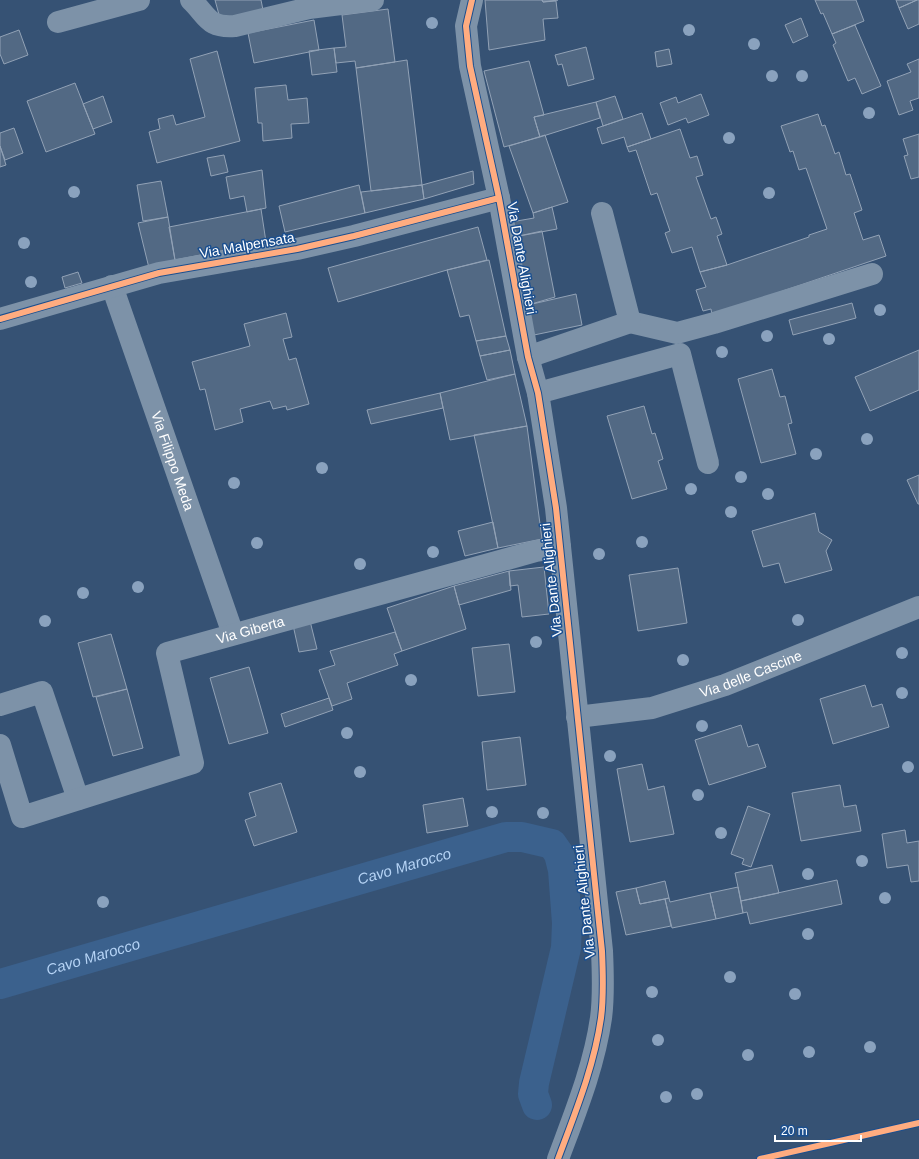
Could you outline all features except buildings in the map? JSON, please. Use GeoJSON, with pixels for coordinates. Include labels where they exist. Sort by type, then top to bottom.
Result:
{"type":"FeatureCollection","features":[{"type":"Feature","properties":{"kind":"street"},"geometry":{"type":"LineString","coordinates":[[58,22],[139,0]]}},
{"type":"Feature","properties":{"kind":"street"},"geometry":{"type":"LineString","coordinates":[[191,0],[210,22],[218,25],[235,26],[309,8],[373,0]]}},
{"type":"Feature","properties":{"kind":"street","name":"Via Dante Alighieri"},"geometry":{"type":"LineString","coordinates":[[472,0],[466,26],[468,54],[499,198],[528,357],[538,392],[556,508],[602,951],[603,985],[601,1017],[592,1062],[558,1159]]}},
{"type":"Feature","properties":{"kind":"street","name":"Via Malpensata"},"geometry":{"type":"LineString","coordinates":[[0,319],[159,273],[282,252],[354,236],[499,198]]}},
{"type":"Feature","properties":{"kind":"street"},"geometry":{"type":"LineString","coordinates":[[602,213],[630,322]]}},
{"type":"Feature","properties":{"kind":"street"},"geometry":{"type":"LineString","coordinates":[[528,357],[630,322],[677,333],[872,274]]}},
{"type":"Feature","properties":{"kind":"street","name":"Via Filippo Meda"},"geometry":{"type":"LineString","coordinates":[[112,286],[233,634]]}},
{"type":"Feature","properties":{"kind":"street"},"geometry":{"type":"LineString","coordinates":[[538,392],[680,354],[708,463]]}},
{"type":"Feature","properties":{"kind":"street","name":"Via Giberta"},"geometry":{"type":"LineString","coordinates":[[0,745],[22,817],[193,764],[167,653],[536,551],[560,547]]}},
{"type":"Feature","properties":{"kind":"street","name":"Via delle Cascine"},"geometry":{"type":"LineString","coordinates":[[577,717],[652,708],[725,685],[919,608]]}},
{"type":"Feature","properties":{"kind":"street"},"geometry":{"type":"LineString","coordinates":[[0,705],[42,692],[78,799]]}},
{"type":"Feature","properties":{"kind":"path"},"geometry":{"type":"LineString","coordinates":[[760,1159],[919,1123]]}},
{"type":"Feature","properties":{"kind":"waterway","name":"Cavo Marocco"},"geometry":{"type":"LineString","coordinates":[[0,984],[506,837],[522,837],[552,844],[559,854],[563,870],[567,923],[566,948],[534,1083],[533,1094],[537,1105]]}},
{"type":"Feature","properties":{"kind":"cycle path"},"geometry":{"type":"LineString","coordinates":[[472,0],[466,26],[470,66],[499,198],[528,357],[538,393],[556,508],[602,951],[603,1001],[598,1036],[589,1072],[558,1159]]}},
{"type":"Feature","properties":{"kind":"cycle path"},"geometry":{"type":"LineString","coordinates":[[0,319],[159,273],[297,249],[354,236],[499,198]]}},
{"type":"Feature","properties":{"kind":"cycle path"},"geometry":{"type":"LineString","coordinates":[[760,1159],[919,1123]]}}]}
